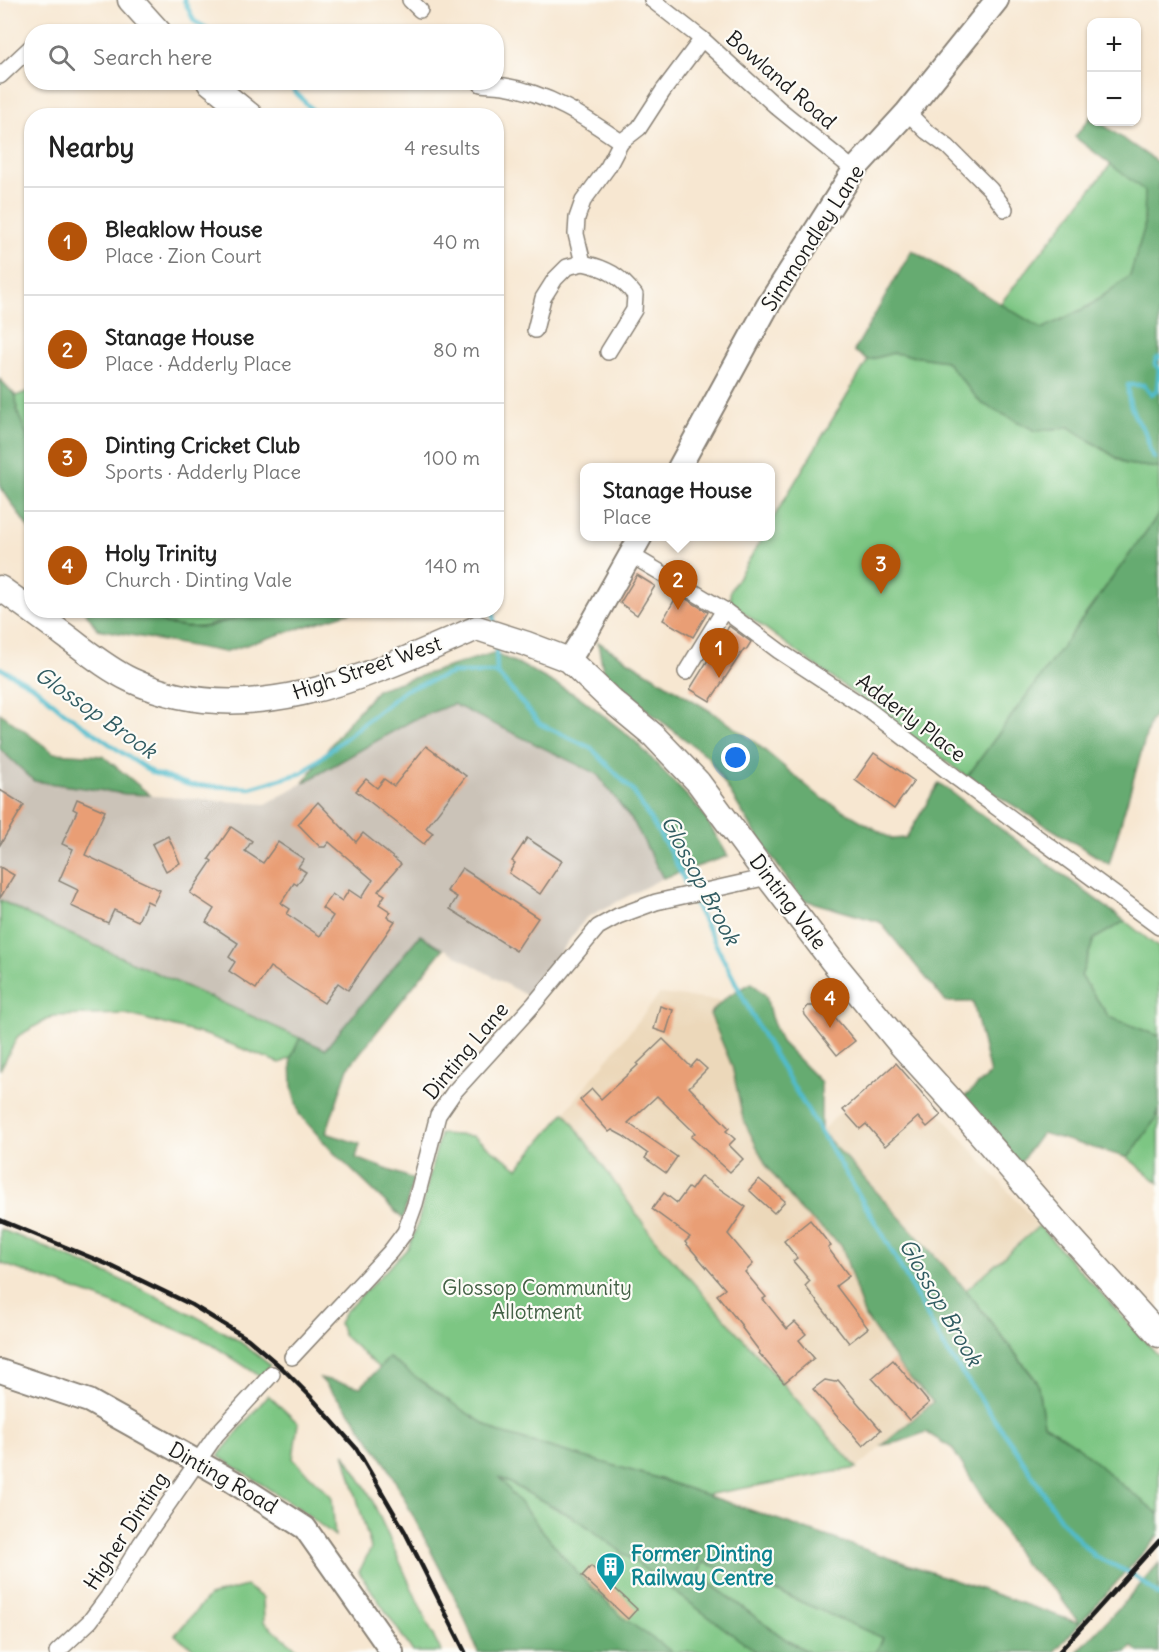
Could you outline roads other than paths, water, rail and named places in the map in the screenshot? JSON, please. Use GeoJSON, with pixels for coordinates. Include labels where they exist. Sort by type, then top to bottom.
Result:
{"type":"FeatureCollection","features":[{"type":"Feature","properties":{"kind":"main road"},"geometry":{"type":"LineString","coordinates":[[130,0],[152,24]]}},
{"type":"Feature","properties":{"kind":"main road"},"geometry":{"type":"LineString","coordinates":[[219,90],[241,108]]}},
{"type":"Feature","properties":{"kind":"main road","name":"High Street West"},"geometry":{"type":"LineString","coordinates":[[0,588],[24,606]]}},
{"type":"Feature","properties":{"kind":"main road","name":"High Street West"},"geometry":{"type":"LineString","coordinates":[[40,618],[98,661],[131,680],[188,698],[245,701],[317,690],[399,660],[475,619]]}},
{"type":"Feature","properties":{"kind":"main road","name":"Dinting Vale"},"geometry":{"type":"LineString","coordinates":[[475,619],[527,644],[568,660],[653,735],[698,782],[768,877],[901,1045],[1159,1335]]}},
{"type":"Feature","properties":{"kind":"street","name":"Bowland Road"},"geometry":{"type":"LineString","coordinates":[[652,0],[702,39],[778,108],[854,170]]}},
{"type":"Feature","properties":{"kind":"street","name":"Simmondley Lane"},"geometry":{"type":"LineString","coordinates":[[682,463],[775,294],[854,170],[907,112],[997,0]]}},
{"type":"Feature","properties":{"kind":"street"},"geometry":{"type":"LineString","coordinates":[[583,263],[576,234],[577,218],[583,201],[608,167],[621,142],[639,128],[702,39]]}},
{"type":"Feature","properties":{"kind":"street"},"geometry":{"type":"LineString","coordinates":[[0,76],[24,54]]}},
{"type":"Feature","properties":{"kind":"street"},"geometry":{"type":"LineString","coordinates":[[504,86],[572,110],[621,142]]}},
{"type":"Feature","properties":{"kind":"street"},"geometry":{"type":"LineString","coordinates":[[907,112],[926,131],[948,147],[990,189],[1005,209]]}},
{"type":"Feature","properties":{"kind":"street"},"geometry":{"type":"LineString","coordinates":[[535,330],[543,298],[555,279],[567,267],[583,263],[605,270],[624,281],[635,295],[634,310],[608,352]]}},
{"type":"Feature","properties":{"kind":"street"},"geometry":{"type":"LineString","coordinates":[[568,660],[587,632],[636,546]]}},
{"type":"Feature","properties":{"kind":"street","name":"Adderly Place"},"geometry":{"type":"LineString","coordinates":[[636,546],[779,651],[866,708],[1159,927]]}},
{"type":"Feature","properties":{"kind":"street"},"geometry":{"type":"LineString","coordinates":[[686,672],[724,610]]}},
{"type":"Feature","properties":{"kind":"street","name":"Dinting Lane"},"geometry":{"type":"LineString","coordinates":[[292,1357],[390,1252],[405,1232],[415,1204],[438,1115],[454,1092],[534,1004],[598,927],[618,916],[656,902],[768,877]]}},
{"type":"Feature","properties":{"kind":"street","name":"Dinting Road"},"geometry":{"type":"LineString","coordinates":[[0,1371],[89,1401],[197,1461],[305,1528],[392,1652]]}},
{"type":"Feature","properties":{"kind":"street","name":"Higher Dinting"},"geometry":{"type":"LineString","coordinates":[[57,1652],[90,1621],[216,1435],[272,1374]]}},
{"type":"Feature","properties":{"kind":"waterway"},"geometry":{"type":"LineString","coordinates":[[184,0],[194,21],[199,24]]}},
{"type":"Feature","properties":{"kind":"waterway"},"geometry":{"type":"LineString","coordinates":[[294,90],[310,108]]}},
{"type":"Feature","properties":{"kind":"waterway"},"geometry":{"type":"LineString","coordinates":[[1155,458],[1149,449],[1146,434],[1132,410],[1128,385],[1144,385],[1151,394],[1157,391],[1159,369],[1155,364],[1159,357]]}},
{"type":"Feature","properties":{"kind":"waterway"},"geometry":{"type":"LineString","coordinates":[[496,647],[497,673]]}},
{"type":"Feature","properties":{"kind":"waterway","name":"Glossop Brook"},"geometry":{"type":"LineString","coordinates":[[0,668],[36,688],[64,712],[153,773],[190,785],[250,788],[302,773],[405,690],[452,673],[497,673],[540,724],[591,748],[633,791],[671,853],[689,890]]}},
{"type":"Feature","properties":{"kind":"waterway","name":"Glossop Brook"},"geometry":{"type":"LineString","coordinates":[[692,898],[764,1038],[883,1235],[946,1350],[1017,1451],[1060,1519],[1094,1556],[1132,1574],[1159,1595]]}},
{"type":"Feature","properties":{"kind":"railway"},"geometry":{"type":"LineString","coordinates":[[0,1220],[109,1265],[192,1305],[248,1339],[281,1367],[356,1448],[405,1532],[465,1652]]}},
{"type":"Feature","properties":{"kind":"railway"},"geometry":{"type":"LineString","coordinates":[[1059,1652],[1159,1541]]}},
{"type":"Feature","properties":{"kind":"place","name":"Dinting Cricket Club"},"geometry":{"type":"Point","coordinates":[881,594]}},
{"type":"Feature","properties":{"kind":"place","name":"Stanage House"},"geometry":{"type":"Point","coordinates":[678,610]}},
{"type":"Feature","properties":{"kind":"place","name":"Bleaklow House"},"geometry":{"type":"Point","coordinates":[719,678]}},
{"type":"Feature","properties":{"kind":"place","name":"Holy Trinity"},"geometry":{"type":"Point","coordinates":[830,1028]}},
{"type":"Feature","properties":{"kind":"place","name":"Former Dinting Railway Centre"},"geometry":{"type":"Point","coordinates":[610,1592]}},
{"type":"Feature","properties":{"kind":"park label","name":"Glossop Community Allotment"},"geometry":{"type":"Point","coordinates":[537,1300]}}]}
